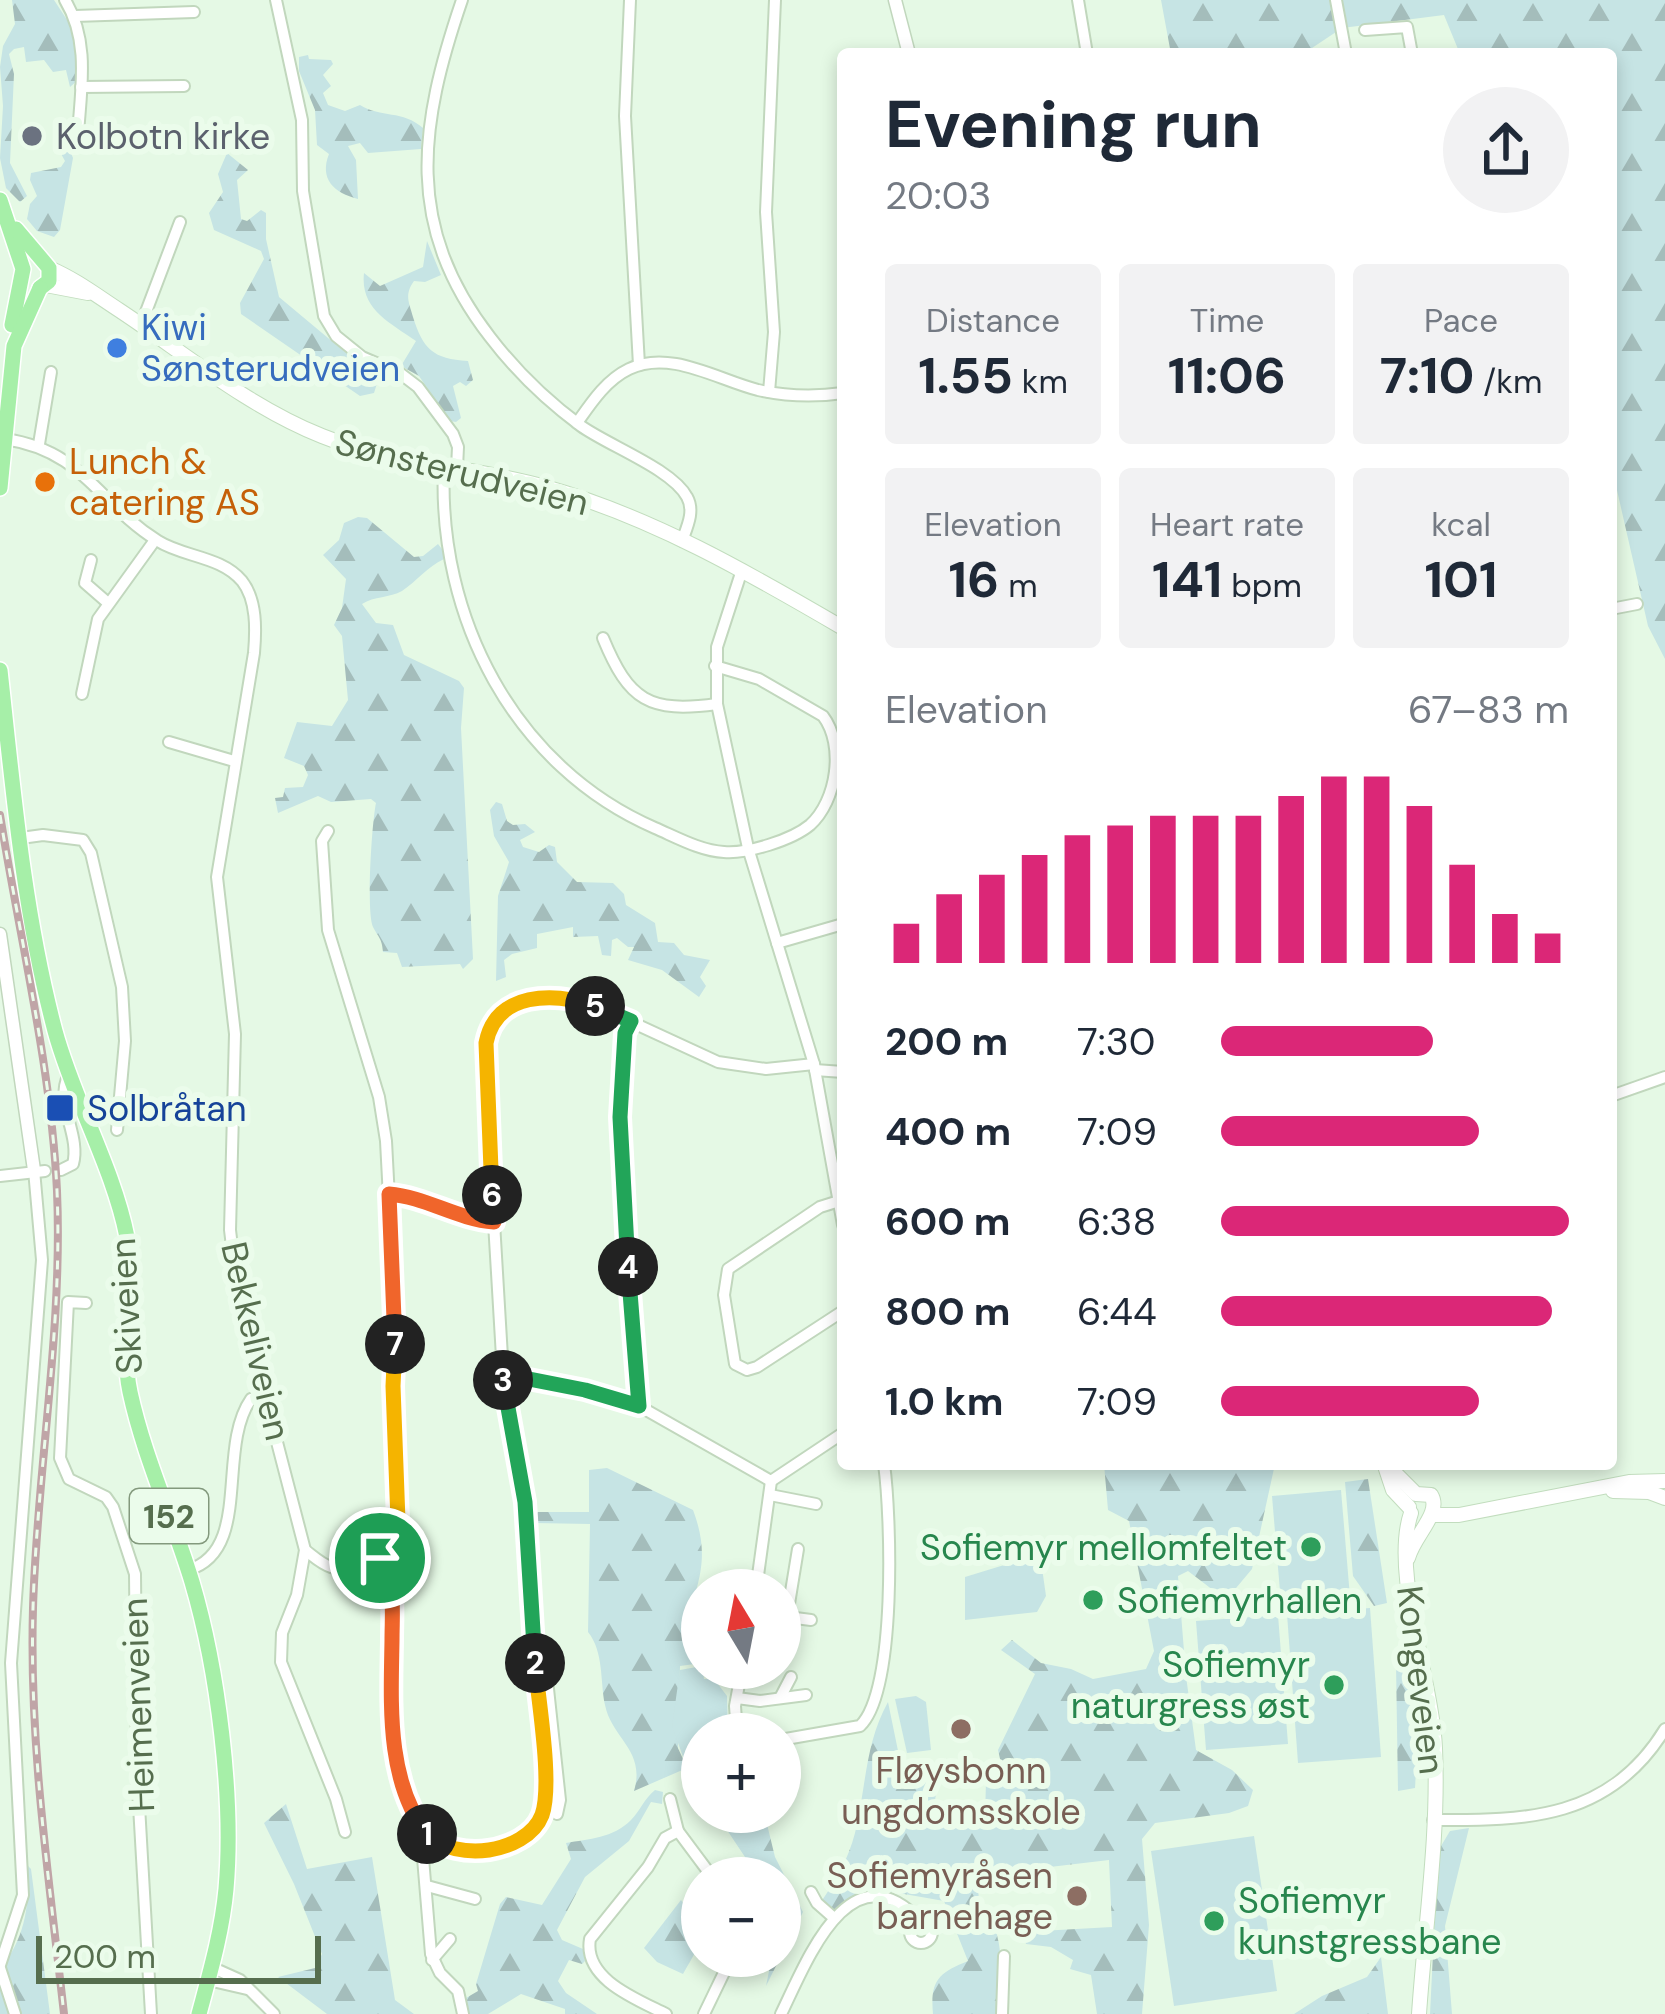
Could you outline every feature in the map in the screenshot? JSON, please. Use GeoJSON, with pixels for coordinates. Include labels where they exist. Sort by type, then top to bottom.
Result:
{"type":"FeatureCollection","features":[{"type":"Feature","properties":{"kind":"main road"},"geometry":{"type":"LineString","coordinates":[[0,200],[30,287],[44,275]]}},
{"type":"Feature","properties":{"kind":"main road"},"geometry":{"type":"LineString","coordinates":[[7,218],[44,275]]}},
{"type":"Feature","properties":{"kind":"main road"},"geometry":{"type":"LineString","coordinates":[[0,488],[12,326],[30,262],[44,275]]}},
{"type":"Feature","properties":{"kind":"main road","name":"Sønsterudveien"},"geometry":{"type":"LineString","coordinates":[[44,275],[94,294],[305,429],[352,447],[569,494],[742,570],[837,625]]}},
{"type":"Feature","properties":{"kind":"main road"},"geometry":{"type":"LineString","coordinates":[[14,346],[44,275]]}},
{"type":"Feature","properties":{"kind":"main road","name":"Skiveien"},"geometry":{"type":"LineString","coordinates":[[0,670],[42,974],[69,1074],[127,1239],[128,1377],[144,1443],[188,1570],[208,1655],[226,1805],[226,1890],[199,2014]]}},
{"type":"Feature","properties":{"kind":"main road"},"geometry":{"type":"LineString","coordinates":[[1389,1470],[1412,1505],[1432,1511],[1488,1508],[1665,1481]]}},
{"type":"Feature","properties":{"kind":"main road"},"geometry":{"type":"LineString","coordinates":[[1602,1489],[1649,1492],[1665,1498]]}},
{"type":"Feature","properties":{"kind":"main road"},"geometry":{"type":"LineString","coordinates":[[1412,1505],[1426,1493],[1432,1511]]}},
{"type":"Feature","properties":{"kind":"main road","name":"Kongeveien"},"geometry":{"type":"LineString","coordinates":[[1412,1505],[1403,1547],[1434,1724],[1434,1816],[1420,2014]]}},
{"type":"Feature","properties":{"kind":"main road","name":"Kongeveien"},"geometry":{"type":"LineString","coordinates":[[1406,1562],[1432,1511]]}},
{"type":"Feature","properties":{"kind":"street"},"geometry":{"type":"LineString","coordinates":[[65,0],[75,16],[82,49],[78,134]]}},
{"type":"Feature","properties":{"kind":"street"},"geometry":{"type":"LineString","coordinates":[[146,0],[151,14]]}},
{"type":"Feature","properties":{"kind":"street"},"geometry":{"type":"LineString","coordinates":[[276,0],[302,120],[303,191],[324,316],[336,336],[362,357],[418,387],[453,434],[458,452],[450,467],[448,539],[465,615],[496,686],[531,737],[566,774],[617,810],[715,851],[736,852],[795,835],[816,818],[837,756],[823,716],[759,679],[715,666]]}},
{"type":"Feature","properties":{"kind":"street"},"geometry":{"type":"LineString","coordinates":[[461,0],[442,65],[428,141],[436,239],[452,280],[521,374],[577,423],[684,492],[691,511],[682,541]]}},
{"type":"Feature","properties":{"kind":"street"},"geometry":{"type":"LineString","coordinates":[[630,0],[625,98],[640,365]]}},
{"type":"Feature","properties":{"kind":"street"},"geometry":{"type":"LineString","coordinates":[[769,392],[775,332],[766,212],[775,0]]}},
{"type":"Feature","properties":{"kind":"street"},"geometry":{"type":"LineString","coordinates":[[895,0],[907,48]]}},
{"type":"Feature","properties":{"kind":"street"},"geometry":{"type":"LineString","coordinates":[[1078,0],[1086,48]]}},
{"type":"Feature","properties":{"kind":"street"},"geometry":{"type":"LineString","coordinates":[[1336,0],[1345,48]]}},
{"type":"Feature","properties":{"kind":"street"},"geometry":{"type":"LineString","coordinates":[[75,16],[194,12]]}},
{"type":"Feature","properties":{"kind":"street"},"geometry":{"type":"LineString","coordinates":[[1365,30],[1407,26],[1411,48]]}},
{"type":"Feature","properties":{"kind":"street"},"geometry":{"type":"LineString","coordinates":[[81,87],[184,86]]}},
{"type":"Feature","properties":{"kind":"street"},"geometry":{"type":"LineString","coordinates":[[141,325],[180,222]]}},
{"type":"Feature","properties":{"kind":"street"},"geometry":{"type":"LineString","coordinates":[[577,423],[606,386],[640,365],[679,365],[769,392],[837,393]]}},
{"type":"Feature","properties":{"kind":"street"},"geometry":{"type":"LineString","coordinates":[[40,444],[51,372]]}},
{"type":"Feature","properties":{"kind":"street","name":"Bekkeliveien"},"geometry":{"type":"LineString","coordinates":[[5,439],[40,444],[103,490],[155,539],[233,573],[250,598],[254,653],[217,877],[236,1034],[230,1230],[237,1288],[305,1550],[297,1595],[282,1633],[281,1662],[345,1832]]}},
{"type":"Feature","properties":{"kind":"street"},"geometry":{"type":"LineString","coordinates":[[82,694],[92,633],[155,539]]}},
{"type":"Feature","properties":{"kind":"street"},"geometry":{"type":"LineString","coordinates":[[91,560],[85,583],[108,603]]}},
{"type":"Feature","properties":{"kind":"street"},"geometry":{"type":"LineString","coordinates":[[742,570],[721,629],[715,666],[717,704],[748,848],[815,1067],[837,1195]]}},
{"type":"Feature","properties":{"kind":"street"},"geometry":{"type":"LineString","coordinates":[[1617,608],[1637,604]]}},
{"type":"Feature","properties":{"kind":"street"},"geometry":{"type":"LineString","coordinates":[[602,638],[621,676],[650,704],[669,708],[717,704]]}},
{"type":"Feature","properties":{"kind":"street"},"geometry":{"type":"LineString","coordinates":[[169,742],[234,761]]}},
{"type":"Feature","properties":{"kind":"street"},"geometry":{"type":"LineString","coordinates":[[305,1550],[329,1567],[342,1569],[380,1558],[398,1521],[396,1332],[386,1141],[379,1097],[328,930],[322,841],[328,831]]}},
{"type":"Feature","properties":{"kind":"street"},"geometry":{"type":"LineString","coordinates":[[21,838],[74,837],[91,853],[123,1000],[125,1041],[116,1130]]}},
{"type":"Feature","properties":{"kind":"street"},"geometry":{"type":"LineString","coordinates":[[777,943],[837,926]]}},
{"type":"Feature","properties":{"kind":"street"},"geometry":{"type":"LineString","coordinates":[[0,934],[6,1010],[40,1171],[42,1260],[11,1663],[23,1894],[0,1967],[15,2014]]}},
{"type":"Feature","properties":{"kind":"street"},"geometry":{"type":"LineString","coordinates":[[380,1558],[392,1590],[395,1749],[412,1812],[431,1839],[462,1851],[496,1849],[521,1840],[537,1824],[545,1797],[525,1502],[503,1374],[486,1043],[490,1025],[503,1010],[525,999],[553,998],[583,1002],[718,1062],[837,1071]]}},
{"type":"Feature","properties":{"kind":"street"},"geometry":{"type":"LineString","coordinates":[[631,1021],[625,1033],[620,1117],[639,1406]]}},
{"type":"Feature","properties":{"kind":"street"},"geometry":{"type":"LineString","coordinates":[[61,1170],[73,1164],[76,1153],[65,1107],[64,1085],[69,1074]]}},
{"type":"Feature","properties":{"kind":"street"},"geometry":{"type":"LineString","coordinates":[[1617,1094],[1665,1077]]}},
{"type":"Feature","properties":{"kind":"street"},"geometry":{"type":"LineString","coordinates":[[0,1176],[40,1171]]}},
{"type":"Feature","properties":{"kind":"street"},"geometry":{"type":"LineString","coordinates":[[389,1194],[461,1217],[494,1222]]}},
{"type":"Feature","properties":{"kind":"street"},"geometry":{"type":"LineString","coordinates":[[837,1201],[820,1207],[728,1269],[724,1295],[735,1364],[748,1370],[757,1367],[837,1315]]}},
{"type":"Feature","properties":{"kind":"street","name":"Heimenveien"},"geometry":{"type":"LineString","coordinates":[[86,1303],[68,1302],[60,1458],[69,1479],[106,1497],[113,1507],[135,1574],[137,1771],[151,2014]]}},
{"type":"Feature","properties":{"kind":"street"},"geometry":{"type":"LineString","coordinates":[[503,1374],[639,1406],[771,1480]]}},
{"type":"Feature","properties":{"kind":"street"},"geometry":{"type":"LineString","coordinates":[[188,1570],[218,1553],[239,1424],[251,1399],[266,1394]]}},
{"type":"Feature","properties":{"kind":"street"},"geometry":{"type":"LineString","coordinates":[[771,1480],[837,1437]]}},
{"type":"Feature","properties":{"kind":"street"},"geometry":{"type":"LineString","coordinates":[[801,1736],[860,1726],[874,1708],[884,1655],[888,1522],[884,1470]]}},
{"type":"Feature","properties":{"kind":"street"},"geometry":{"type":"LineString","coordinates":[[759,1569],[771,1480]]}},
{"type":"Feature","properties":{"kind":"street"},"geometry":{"type":"LineString","coordinates":[[770,1496],[816,1504]]}},
{"type":"Feature","properties":{"kind":"street"},"geometry":{"type":"LineString","coordinates":[[794,1569],[798,1549]]}},
{"type":"Feature","properties":{"kind":"street"},"geometry":{"type":"LineString","coordinates":[[801,1619],[811,1620]]}},
{"type":"Feature","properties":{"kind":"street"},"geometry":{"type":"LineString","coordinates":[[534,1657],[545,1660],[560,1800],[557,1814]]}},
{"type":"Feature","properties":{"kind":"street"},"geometry":{"type":"LineString","coordinates":[[736,1713],[738,1689]]}},
{"type":"Feature","properties":{"kind":"street"},"geometry":{"type":"LineString","coordinates":[[780,1698],[785,1689]]}},
{"type":"Feature","properties":{"kind":"street"},"geometry":{"type":"LineString","coordinates":[[736,1698],[806,1694]]}},
{"type":"Feature","properties":{"kind":"street"},"geometry":{"type":"LineString","coordinates":[[1434,1816],[1519,1820],[1570,1808],[1625,1776],[1665,1729]]}},
{"type":"Feature","properties":{"kind":"street"},"geometry":{"type":"LineString","coordinates":[[670,1799],[678,1831],[697,1857]]}},
{"type":"Feature","properties":{"kind":"street"},"geometry":{"type":"LineString","coordinates":[[666,2014],[602,1976],[590,1964],[588,1949],[590,1939],[648,1867],[665,1838],[678,1831]]}},
{"type":"Feature","properties":{"kind":"street"},"geometry":{"type":"LineString","coordinates":[[431,1839],[423,1853],[432,1960],[458,1991],[463,2014]]}},
{"type":"Feature","properties":{"kind":"street"},"geometry":{"type":"LineString","coordinates":[[427,1886],[475,1899]]}},
{"type":"Feature","properties":{"kind":"street"},"geometry":{"type":"LineString","coordinates":[[811,1892],[834,1918]]}},
{"type":"Feature","properties":{"kind":"street"},"geometry":{"type":"LineString","coordinates":[[781,2014],[805,1980],[834,1918],[847,1906],[870,1896],[892,1900],[907,1907],[920,1922]]}},
{"type":"Feature","properties":{"kind":"street"},"geometry":{"type":"LineString","coordinates":[[432,1960],[450,1939]]}},
{"type":"Feature","properties":{"kind":"street"},"geometry":{"type":"LineString","coordinates":[[1002,2014],[1004,1956]]}},
{"type":"Feature","properties":{"kind":"street"},"geometry":{"type":"LineString","coordinates":[[210,1973],[247,1989],[274,2014]]}},
{"type":"Feature","properties":{"kind":"street"},"geometry":{"type":"LineString","coordinates":[[704,2014],[722,1977]]}},
{"type":"Feature","properties":{"kind":"green space"},"geometry":{"type":"Polygon","coordinates":[[[12,0],[54,0],[75,32],[78,80],[70,87],[66,70],[53,72],[44,60],[26,62],[24,47],[9,54],[14,74],[10,163],[27,196],[20,202],[6,188],[0,158],[0,67],[3,46],[15,24],[12,0]]]}},
{"type":"Feature","properties":{"kind":"green space"},"geometry":{"type":"Polygon","coordinates":[[[1161,0],[1665,0],[1665,659],[1648,626],[1617,490],[1617,48],[1458,48],[1444,15],[1342,28],[1312,48],[1170,48],[1161,0]]]}},
{"type":"Feature","properties":{"kind":"green space"},"geometry":{"type":"Polygon","coordinates":[[[308,55],[333,64],[323,75],[331,86],[323,93],[328,105],[345,111],[360,105],[423,128],[421,149],[368,153],[360,143],[348,146],[356,160],[358,199],[336,189],[327,178],[329,154],[317,145],[315,110],[299,71],[299,57],[308,55]]]}},
{"type":"Feature","properties":{"kind":"green space"},"geometry":{"type":"Polygon","coordinates":[[[69,148],[73,158],[60,230],[54,237],[37,231],[27,219],[37,196],[31,173],[61,167],[65,161],[59,150],[69,148]]]}},
{"type":"Feature","properties":{"kind":"green space"},"geometry":{"type":"Polygon","coordinates":[[[227,153],[248,170],[237,180],[241,219],[247,221],[261,210],[266,213],[266,239],[279,297],[364,368],[365,380],[380,374],[374,393],[360,396],[241,314],[240,303],[264,259],[261,251],[214,230],[209,213],[223,192],[218,174],[227,153]]]}},
{"type":"Feature","properties":{"kind":"green space"},"geometry":{"type":"Polygon","coordinates":[[[427,241],[441,275],[414,281],[408,299],[417,328],[431,350],[468,361],[473,380],[466,386],[460,382],[453,386],[461,418],[456,422],[450,421],[419,376],[401,366],[416,341],[378,313],[364,285],[364,273],[380,286],[423,267],[427,241]]]}},
{"type":"Feature","properties":{"kind":"green space"},"geometry":{"type":"Polygon","coordinates":[[[367,518],[414,557],[438,544],[445,553],[444,559],[402,591],[362,604],[376,623],[393,625],[404,655],[459,681],[464,688],[461,728],[473,959],[463,969],[460,964],[402,967],[397,953],[383,952],[370,904],[376,803],[371,799],[331,802],[318,796],[278,813],[275,798],[283,797],[285,788],[303,787],[308,775],[304,766],[284,758],[297,722],[332,726],[348,700],[342,636],[334,625],[346,579],[323,555],[339,540],[344,523],[367,518]]]}},
{"type":"Feature","properties":{"kind":"green space"},"geometry":{"type":"Polygon","coordinates":[[[496,802],[502,804],[507,821],[525,824],[535,832],[520,840],[523,847],[539,852],[549,845],[555,847],[557,862],[577,882],[613,883],[624,894],[626,905],[655,923],[658,942],[674,943],[684,955],[710,960],[700,977],[706,986],[699,997],[662,970],[628,960],[634,947],[617,938],[612,940],[611,956],[602,955],[598,936],[573,937],[573,927],[537,934],[537,948],[504,960],[506,977],[496,981],[498,896],[509,862],[494,836],[490,810],[496,802]]]}},
{"type":"Feature","properties":{"kind":"green space"},"geometry":{"type":"Polygon","coordinates":[[[607,1468],[693,1510],[699,1528],[701,1569],[681,1569],[681,1771],[634,1791],[636,1765],[609,1717],[599,1658],[588,1632],[590,1524],[534,1523],[534,1512],[589,1512],[589,1470],[607,1468]]]}},
{"type":"Feature","properties":{"kind":"green space"},"geometry":{"type":"Polygon","coordinates":[[[1105,1470],[1274,1470],[1252,1569],[1226,1600],[1188,1571],[1178,1576],[1196,1750],[1232,1770],[1253,1790],[1248,1806],[1155,1823],[1142,1839],[1149,1925],[1142,2014],[1097,2014],[1091,1975],[1070,1969],[1073,1960],[1051,1947],[1026,1944],[1022,1932],[1112,1927],[1109,1860],[978,1880],[979,1908],[987,1908],[999,1945],[997,2014],[933,2014],[938,1980],[968,1961],[944,1901],[870,1888],[833,1910],[821,1902],[852,1843],[880,1718],[888,1702],[904,1780],[920,1778],[937,1787],[934,1807],[945,1814],[965,1820],[985,1817],[986,1781],[1003,1772],[998,1750],[1035,1674],[1001,1650],[1012,1640],[1041,1663],[1093,1679],[1146,1669],[1154,1651],[1129,1521],[1108,1510],[1105,1470]]]}},
{"type":"Feature","properties":{"kind":"green space"},"geometry":{"type":"Polygon","coordinates":[[[1368,1479],[1387,1603],[1374,1606],[1353,1576],[1345,1482],[1368,1479]]]}},
{"type":"Feature","properties":{"kind":"green space","name":"Sofiemyr mellomfeltet"},"geometry":{"type":"Polygon","coordinates":[[[1341,1490],[1350,1597],[1281,1603],[1272,1496],[1341,1490]]]}},
{"type":"Feature","properties":{"kind":"green space"},"geometry":{"type":"Polygon","coordinates":[[[1040,1554],[1046,1596],[1037,1612],[965,1620],[965,1577],[1040,1554]]]}},
{"type":"Feature","properties":{"kind":"green space","name":"Sofiemyr naturgress øst"},"geometry":{"type":"Polygon","coordinates":[[[1370,1608],[1381,1757],[1298,1763],[1287,1614],[1370,1608]]]}},
{"type":"Feature","properties":{"kind":"green space"},"geometry":{"type":"Polygon","coordinates":[[[1278,1615],[1288,1744],[1206,1750],[1196,1621],[1278,1615]]]}},
{"type":"Feature","properties":{"kind":"green space"},"geometry":{"type":"Polygon","coordinates":[[[1406,1659],[1418,1736],[1415,1788],[1398,1791],[1396,1664],[1406,1659]]]}},
{"type":"Feature","properties":{"kind":"green space"},"geometry":{"type":"Polygon","coordinates":[[[680,1670],[681,1689],[722,1689],[727,1713],[681,1713],[681,1751],[672,1726],[680,1670]]]}},
{"type":"Feature","properties":{"kind":"green space"},"geometry":{"type":"Polygon","coordinates":[[[916,1696],[926,1702],[931,1750],[907,1753],[895,1699],[916,1696]]]}},
{"type":"Feature","properties":{"kind":"green space"},"geometry":{"type":"Polygon","coordinates":[[[655,1790],[663,1792],[662,1804],[651,1802],[629,1841],[585,1877],[557,1930],[562,1940],[583,1949],[585,1961],[569,1960],[558,1981],[566,1993],[597,2014],[565,2014],[565,2009],[521,1994],[488,2014],[467,2014],[466,1998],[478,1991],[476,1984],[500,1904],[506,1897],[542,1905],[571,1859],[566,1843],[616,1831],[655,1790]]]}},
{"type":"Feature","properties":{"kind":"green space"},"geometry":{"type":"Polygon","coordinates":[[[286,1804],[307,1869],[372,1857],[395,2000],[414,2014],[327,2014],[278,1977],[315,1968],[322,1954],[264,1823],[286,1804]]]}},
{"type":"Feature","properties":{"kind":"green space"},"geometry":{"type":"Polygon","coordinates":[[[1469,1828],[1445,1926],[1452,2014],[1430,2014],[1438,1851],[1450,1831],[1469,1828]]]}},
{"type":"Feature","properties":{"kind":"green space"},"geometry":{"type":"Polygon","coordinates":[[[729,1833],[769,1833],[775,1857],[745,1857],[729,1833]]]}},
{"type":"Feature","properties":{"kind":"green space","name":"Sofiemyr kunstgressbane"},"geometry":{"type":"Polygon","coordinates":[[[1254,1836],[1277,1991],[1174,2006],[1151,1851],[1254,1836]]]}},
{"type":"Feature","properties":{"kind":"green space"},"geometry":{"type":"Polygon","coordinates":[[[27,1865],[50,2014],[0,2014],[0,1962],[4,1964],[22,1929],[27,1865]]]}},
{"type":"Feature","properties":{"kind":"green space"},"geometry":{"type":"Polygon","coordinates":[[[681,1900],[681,1973],[657,1962],[644,1948],[681,1900]]]}},
{"type":"Feature","properties":{"kind":"green space"},"geometry":{"type":"Polygon","coordinates":[[[1381,1957],[1388,2014],[1294,2014],[1367,1977],[1381,1957]]]}},
{"type":"Feature","properties":{"kind":"railway"},"geometry":{"type":"LineString","coordinates":[[0,815],[42,1050],[57,1191],[56,1295],[35,1556],[33,1659],[41,1811],[64,2014]]}},
{"type":"Feature","properties":{"kind":"place","name":"Kolbotn kirke"},"geometry":{"type":"Point","coordinates":[32,136]}},
{"type":"Feature","properties":{"kind":"place","name":"Kiwi Sønsterudveien"},"geometry":{"type":"Point","coordinates":[117,348]}},
{"type":"Feature","properties":{"kind":"place","name":"Lunch & catering AS"},"geometry":{"type":"Point","coordinates":[45,482]}},
{"type":"Feature","properties":{"kind":"place","name":"Solbråtan"},"geometry":{"type":"Point","coordinates":[60,1108]}},
{"type":"Feature","properties":{"kind":"place","name":"Sofiemyr mellomfeltet"},"geometry":{"type":"Point","coordinates":[1311,1547]}},
{"type":"Feature","properties":{"kind":"place","name":"Sofiemyrhallen"},"geometry":{"type":"Point","coordinates":[1093,1600]}},
{"type":"Feature","properties":{"kind":"place","name":"Sofiemyr naturgress øst"},"geometry":{"type":"Point","coordinates":[1334,1685]}},
{"type":"Feature","properties":{"kind":"place","name":"Fløysbonn ungdomsskole"},"geometry":{"type":"Point","coordinates":[961,1729]}},
{"type":"Feature","properties":{"kind":"place","name":"Sofiemyråsen barnehage"},"geometry":{"type":"Point","coordinates":[1077,1896]}},
{"type":"Feature","properties":{"kind":"place","name":"Sofiemyr kunstgressbane"},"geometry":{"type":"Point","coordinates":[1214,1921]}},
{"type":"Feature","properties":{"kind":"route"},"geometry":{"type":"LineString","coordinates":[[553,998],[583,1002],[631,1021],[625,1033],[620,1117],[639,1406],[523,1375],[503,1374],[525,1502],[545,1780],[543,1813],[521,1840],[496,1849],[462,1851],[431,1839],[412,1812],[395,1749],[392,1590],[380,1558],[398,1521],[389,1194],[461,1217],[494,1222],[486,1043],[490,1025],[503,1010],[525,999],[553,998]]}}]}
